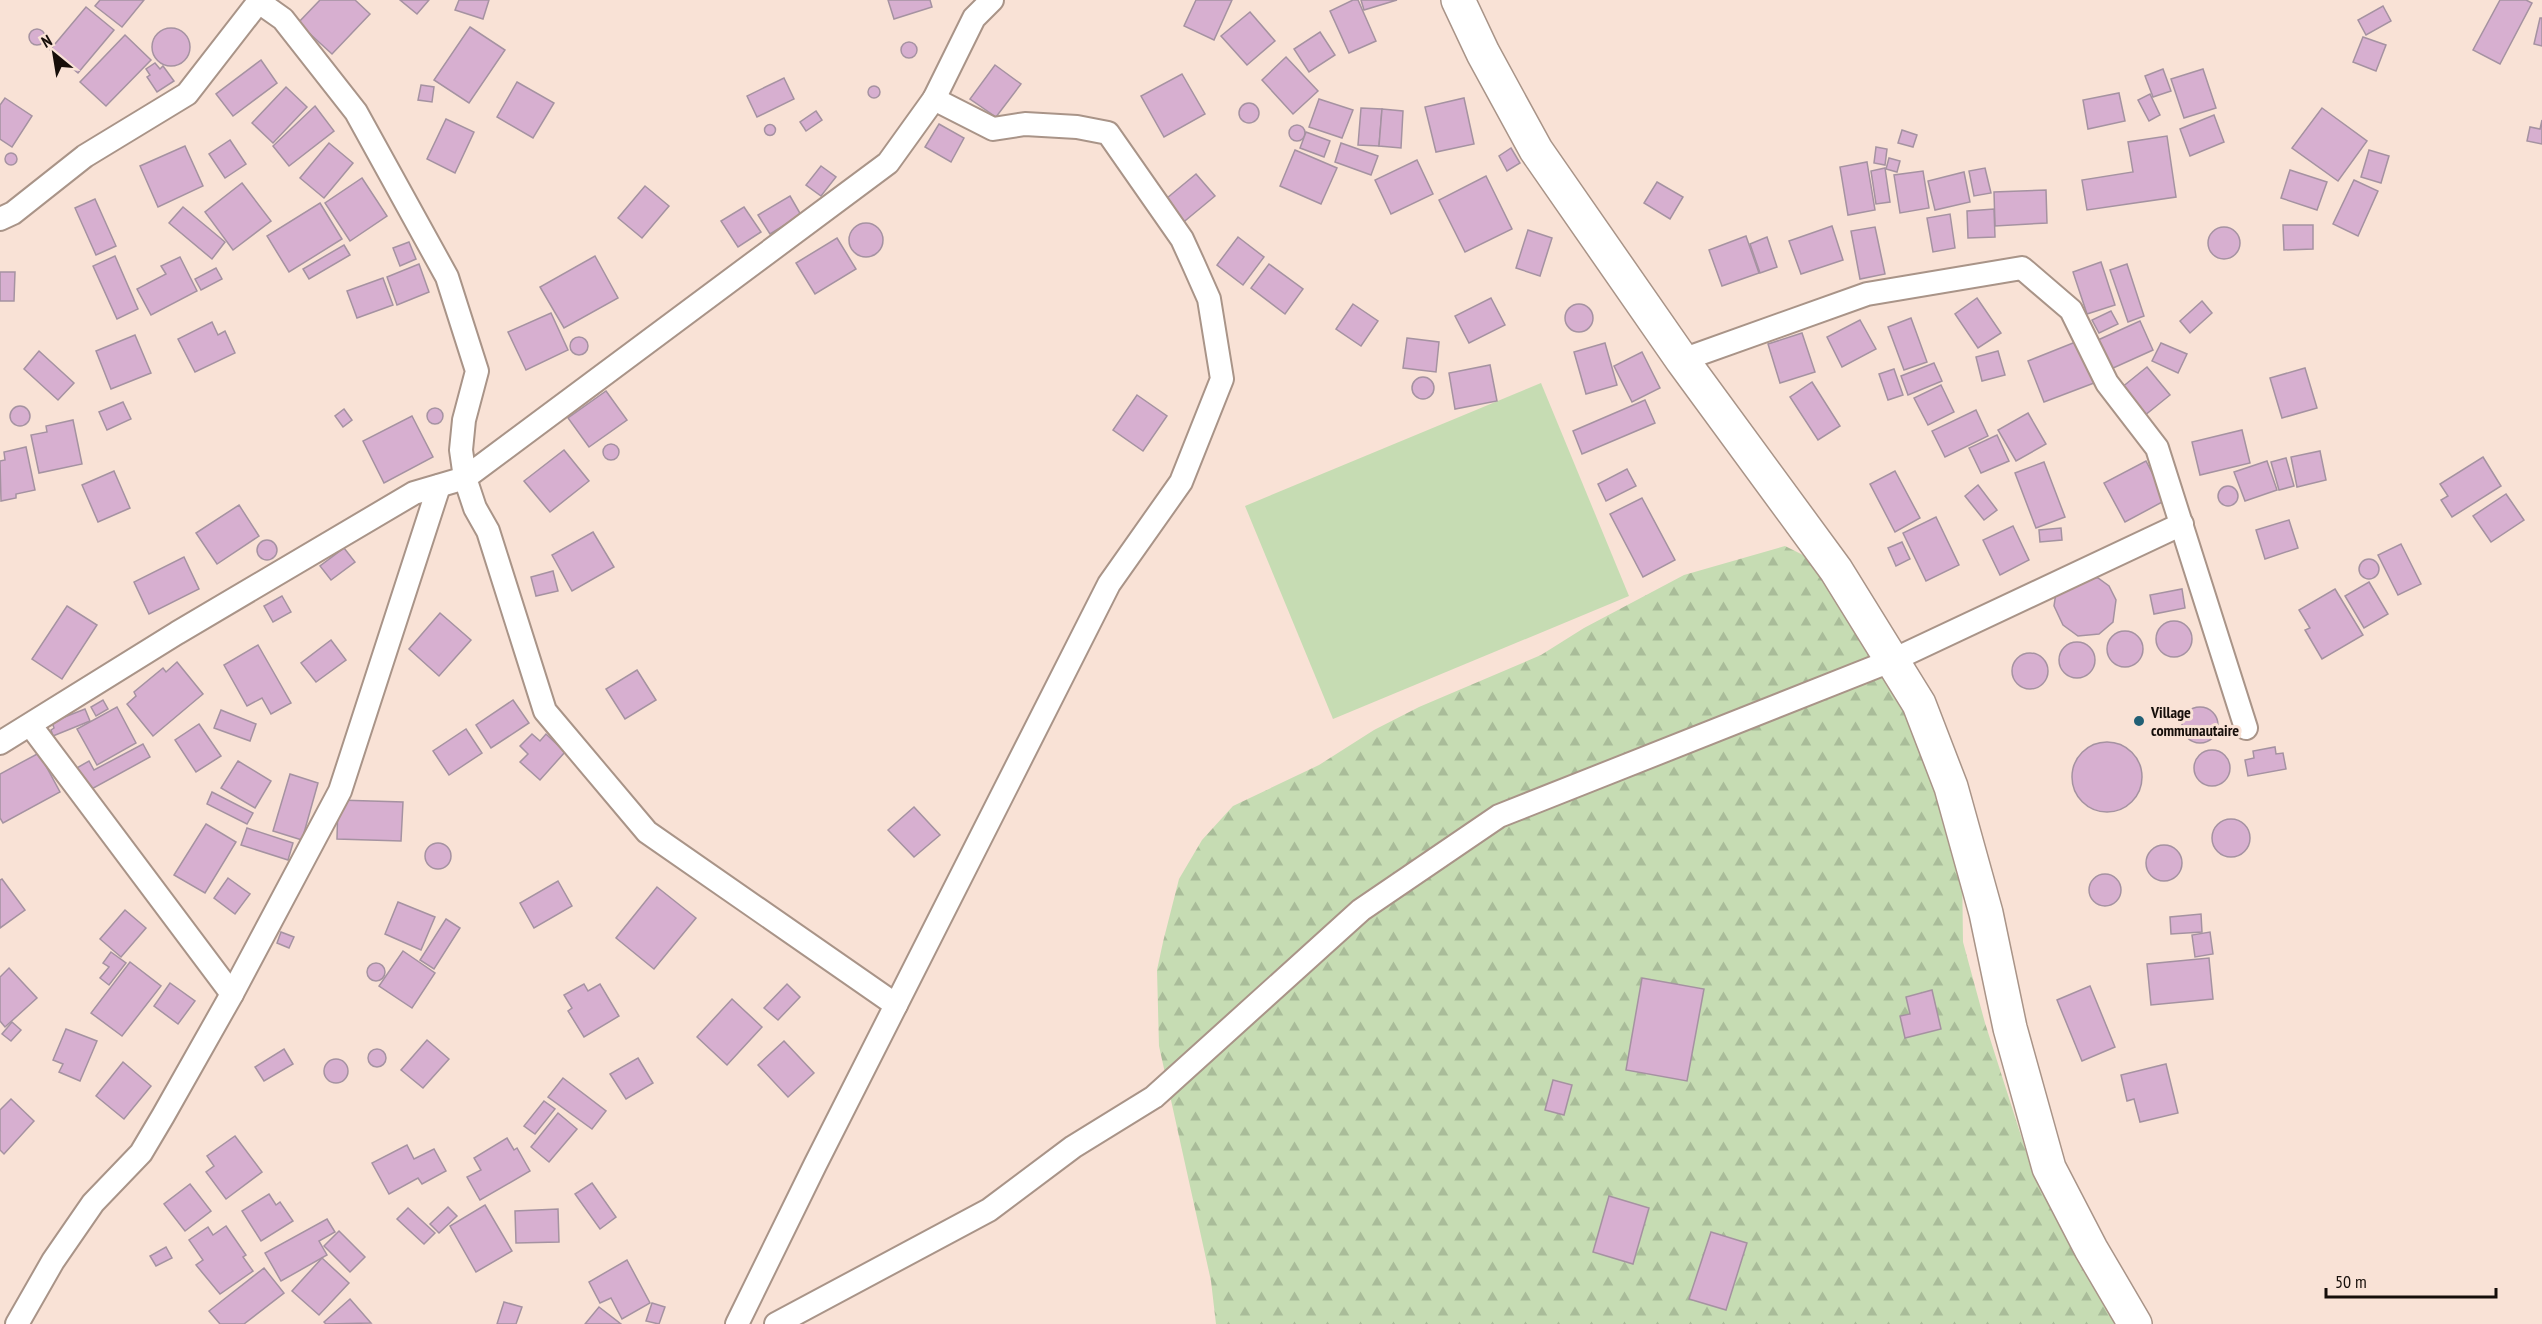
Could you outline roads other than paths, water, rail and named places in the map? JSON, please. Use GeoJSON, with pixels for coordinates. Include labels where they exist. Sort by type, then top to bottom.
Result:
{"type":"FeatureCollection","features":[{"type":"Feature","properties":{"kind":"highway"},"geometry":{"type":"LineString","coordinates":[[1458,0],[1483,53],[1536,150],[1683,360],[1836,570],[1918,704],[1951,787],[1986,913],[2010,1028],[2049,1168],[2091,1249],[2135,1324]]}},
{"type":"Feature","properties":{"kind":"street"},"geometry":{"type":"LineString","coordinates":[[0,744],[177,633],[414,493],[465,478],[888,164],[934,99],[974,18],[992,0]]}},
{"type":"Feature","properties":{"kind":"street"},"geometry":{"type":"LineString","coordinates":[[0,219],[13,213],[85,156],[187,94],[259,1],[283,19],[356,112],[447,277],[477,371],[464,420],[461,450],[465,478],[475,508],[488,531],[544,711],[647,832],[896,1005]]}},
{"type":"Feature","properties":{"kind":"street"},"geometry":{"type":"LineString","coordinates":[[737,1324],[1109,584],[1181,482],[1222,379],[1209,298],[1193,263],[1176,230],[1108,133],[1077,127],[1025,124],[993,129],[934,99]]}},
{"type":"Feature","properties":{"kind":"street"},"geometry":{"type":"LineString","coordinates":[[1683,360],[1867,294],[2022,267],[2071,310],[2107,383],[2157,448],[2246,728]]}},
{"type":"Feature","properties":{"kind":"street"},"geometry":{"type":"LineString","coordinates":[[17,1324],[53,1261],[93,1203],[141,1153],[232,994],[340,791],[439,486]]}},
{"type":"Feature","properties":{"kind":"street"},"geometry":{"type":"LineString","coordinates":[[776,1324],[989,1210],[1073,1147],[1154,1096],[1361,910],[1499,816],[1893,660],[2182,524]]}},
{"type":"Feature","properties":{"kind":"street"},"geometry":{"type":"LineString","coordinates":[[32,726],[232,994]]}},
{"type":"Feature","properties":{"kind":"place","name":"Village communautaire"},"geometry":{"type":"Point","coordinates":[2139,721]}}]}
